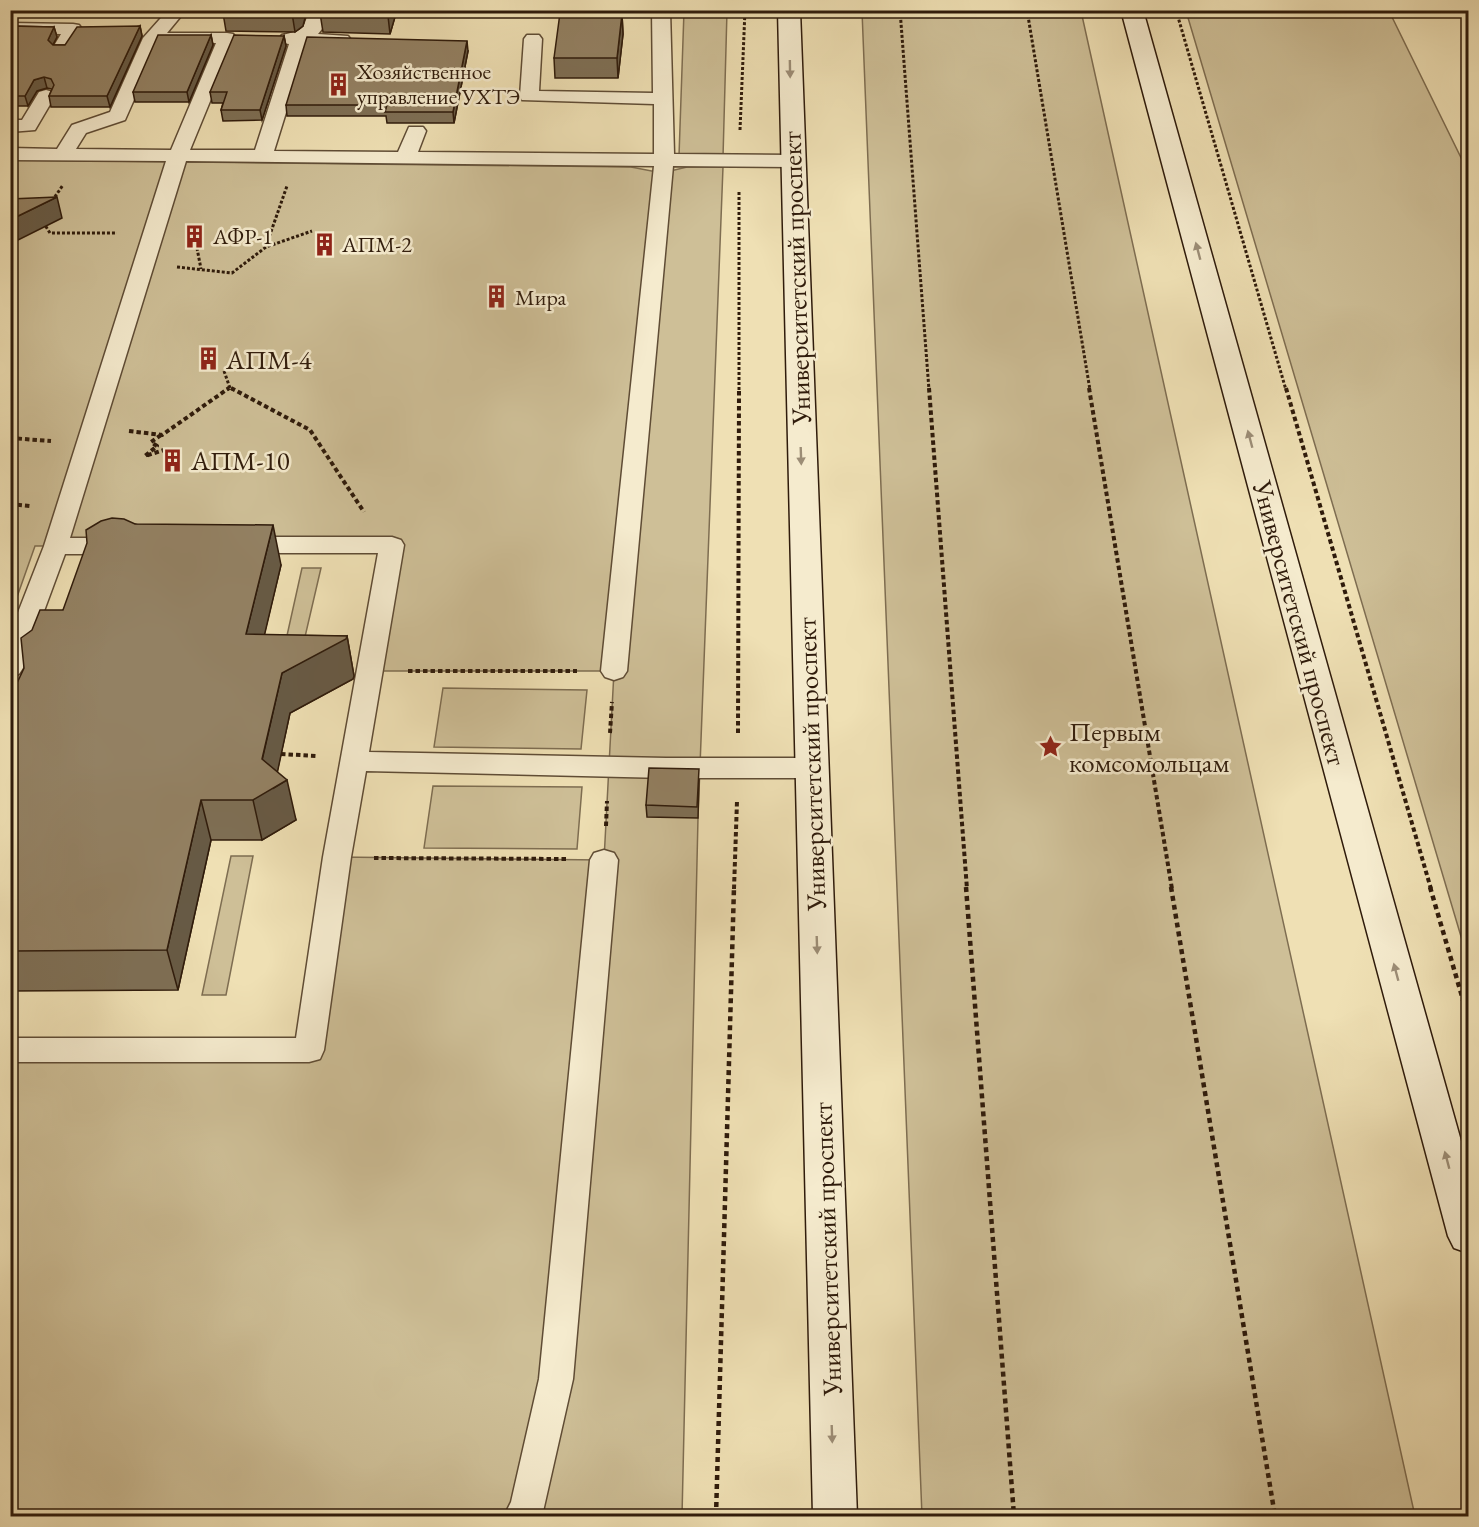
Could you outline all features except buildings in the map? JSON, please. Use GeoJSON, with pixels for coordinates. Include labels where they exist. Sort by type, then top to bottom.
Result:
{"type":"FeatureCollection","features":[{"type":"Feature","properties":{"kind":"main road","name":"Университетский проспект"},"geometry":{"type":"LineString","coordinates":[[789,10],[835,1516]]}},
{"type":"Feature","properties":{"kind":"main road","name":"Университетский проспект"},"geometry":{"type":"LineString","coordinates":[[1132,10],[1468,1236]]}},
{"type":"Feature","properties":{"kind":"lane"},"geometry":{"type":"LineString","coordinates":[[63,155],[79,129],[117,116],[152,38],[178,10]]}},
{"type":"Feature","properties":{"kind":"lane"},"geometry":{"type":"LineString","coordinates":[[263,156],[300,39],[313,30],[318,10]]}},
{"type":"Feature","properties":{"kind":"lane"},"geometry":{"type":"LineString","coordinates":[[614,671],[664,160],[661,10]]}},
{"type":"Feature","properties":{"kind":"lane"},"geometry":{"type":"LineString","coordinates":[[10,28],[73,29],[61,49]]}},
{"type":"Feature","properties":{"kind":"lane"},"geometry":{"type":"LineString","coordinates":[[152,38],[248,38]]}},
{"type":"Feature","properties":{"kind":"lane"},"geometry":{"type":"LineString","coordinates":[[10,668],[56,546],[178,155],[227,38]]}},
{"type":"Feature","properties":{"kind":"lane"},"geometry":{"type":"LineString","coordinates":[[269,39],[365,40]]}},
{"type":"Feature","properties":{"kind":"lane"},"geometry":{"type":"LineString","coordinates":[[533,39],[529,96],[664,99]]}},
{"type":"Feature","properties":{"kind":"lane"},"geometry":{"type":"LineString","coordinates":[[10,126],[28,126],[46,96]]}},
{"type":"Feature","properties":{"kind":"lane"},"geometry":{"type":"LineString","coordinates":[[406,158],[416,131]]}},
{"type":"Feature","properties":{"kind":"lane"},"geometry":{"type":"LineString","coordinates":[[10,154],[792,161]]}},
{"type":"Feature","properties":{"kind":"lane"},"geometry":{"type":"LineString","coordinates":[[10,1050],[309,1050],[353,761],[392,545],[223,545]]}},
{"type":"Feature","properties":{"kind":"lane"},"geometry":{"type":"LineString","coordinates":[[56,546],[151,546]]}},
{"type":"Feature","properties":{"kind":"lane"},"geometry":{"type":"LineString","coordinates":[[353,761],[811,768]]}},
{"type":"Feature","properties":{"kind":"lane"},"geometry":{"type":"LineString","coordinates":[[522,1516],[526,1510],[556,1379],[604,860]]}},
{"type":"Feature","properties":{"kind":"path"},"geometry":{"type":"LineString","coordinates":[[900,10],[1014,1516]]}},
{"type":"Feature","properties":{"kind":"path"},"geometry":{"type":"LineString","coordinates":[[1027,10],[1275,1516]]}},
{"type":"Feature","properties":{"kind":"path"},"geometry":{"type":"LineString","coordinates":[[1176,10],[1468,1017]]}},
{"type":"Feature","properties":{"kind":"path"},"geometry":{"type":"LineString","coordinates":[[265,247],[299,157]]}},
{"type":"Feature","properties":{"kind":"path"},"geometry":{"type":"LineString","coordinates":[[40,218],[51,233],[154,232]]}},
{"type":"Feature","properties":{"kind":"path"},"geometry":{"type":"LineString","coordinates":[[144,266],[232,273],[265,247],[312,231]]}},
{"type":"Feature","properties":{"kind":"path"},"geometry":{"type":"LineString","coordinates":[[196,243],[201,269]]}},
{"type":"Feature","properties":{"kind":"path"},"geometry":{"type":"LineString","coordinates":[[224,370],[230,388],[310,430],[368,518]]}},
{"type":"Feature","properties":{"kind":"path"},"geometry":{"type":"LineString","coordinates":[[168,454],[164,450],[145,456],[157,446],[151,442],[230,388]]}},
{"type":"Feature","properties":{"kind":"path"},"geometry":{"type":"LineString","coordinates":[[128,430],[162,435]]}},
{"type":"Feature","properties":{"kind":"path"},"geometry":{"type":"LineString","coordinates":[[281,754],[314,756]]}},
{"type":"Feature","properties":{"kind":"shaded area"},"geometry":{"type":"Polygon","coordinates":[[[684,11],[727,11],[723,157],[679,156],[684,11]]]}},
{"type":"Feature","properties":{"kind":"shaded area"},"geometry":{"type":"Polygon","coordinates":[[[862,11],[1081,11],[1415,1516],[922,1516],[862,11]]]}},
{"type":"Feature","properties":{"kind":"shaded area"},"geometry":{"type":"Polygon","coordinates":[[[1186,11],[1389,11],[1468,172],[1468,960],[1186,11]]]}},
{"type":"Feature","properties":{"kind":"shaded area"},"geometry":{"type":"Polygon","coordinates":[[[11,160],[631,167],[662,173],[687,167],[723,167],[698,818],[682,1516],[11,1516],[11,1050],[309,1050],[337,857],[604,860],[614,671],[371,671],[391,545],[35,546],[11,614],[11,160]]]}},
{"type":"Feature","properties":{"kind":"shaded area"},"geometry":{"type":"Polygon","coordinates":[[[302,568],[321,568],[298,667],[280,667],[302,568]]]}},
{"type":"Feature","properties":{"kind":"shaded area"},"geometry":{"type":"Polygon","coordinates":[[[443,688],[587,690],[581,749],[434,747],[443,688]]]}},
{"type":"Feature","properties":{"kind":"shaded area"},"geometry":{"type":"Polygon","coordinates":[[[433,786],[582,787],[577,849],[424,848],[433,786]]]}},
{"type":"Feature","properties":{"kind":"shaded area"},"geometry":{"type":"Polygon","coordinates":[[[231,856],[253,856],[226,995],[202,995],[231,856]]]}},
{"type":"Feature","properties":{"kind":"place","name":"Хозяйственное управление УХТЭ"},"geometry":{"type":"Point","coordinates":[339,84]}},
{"type":"Feature","properties":{"kind":"place","name":"АФР-1"},"geometry":{"type":"Point","coordinates":[195,236]}},
{"type":"Feature","properties":{"kind":"place","name":"АПМ-2"},"geometry":{"type":"Point","coordinates":[324,244]}},
{"type":"Feature","properties":{"kind":"place","name":"Мира"},"geometry":{"type":"Point","coordinates":[497,297]}},
{"type":"Feature","properties":{"kind":"place","name":"АПМ-4"},"geometry":{"type":"Point","coordinates":[208,359]}},
{"type":"Feature","properties":{"kind":"place","name":"АПМ-10"},"geometry":{"type":"Point","coordinates":[173,460]}},
{"type":"Feature","properties":{"kind":"place","name":"Первым комсомольцам"},"geometry":{"type":"Point","coordinates":[1051,747]}}]}
